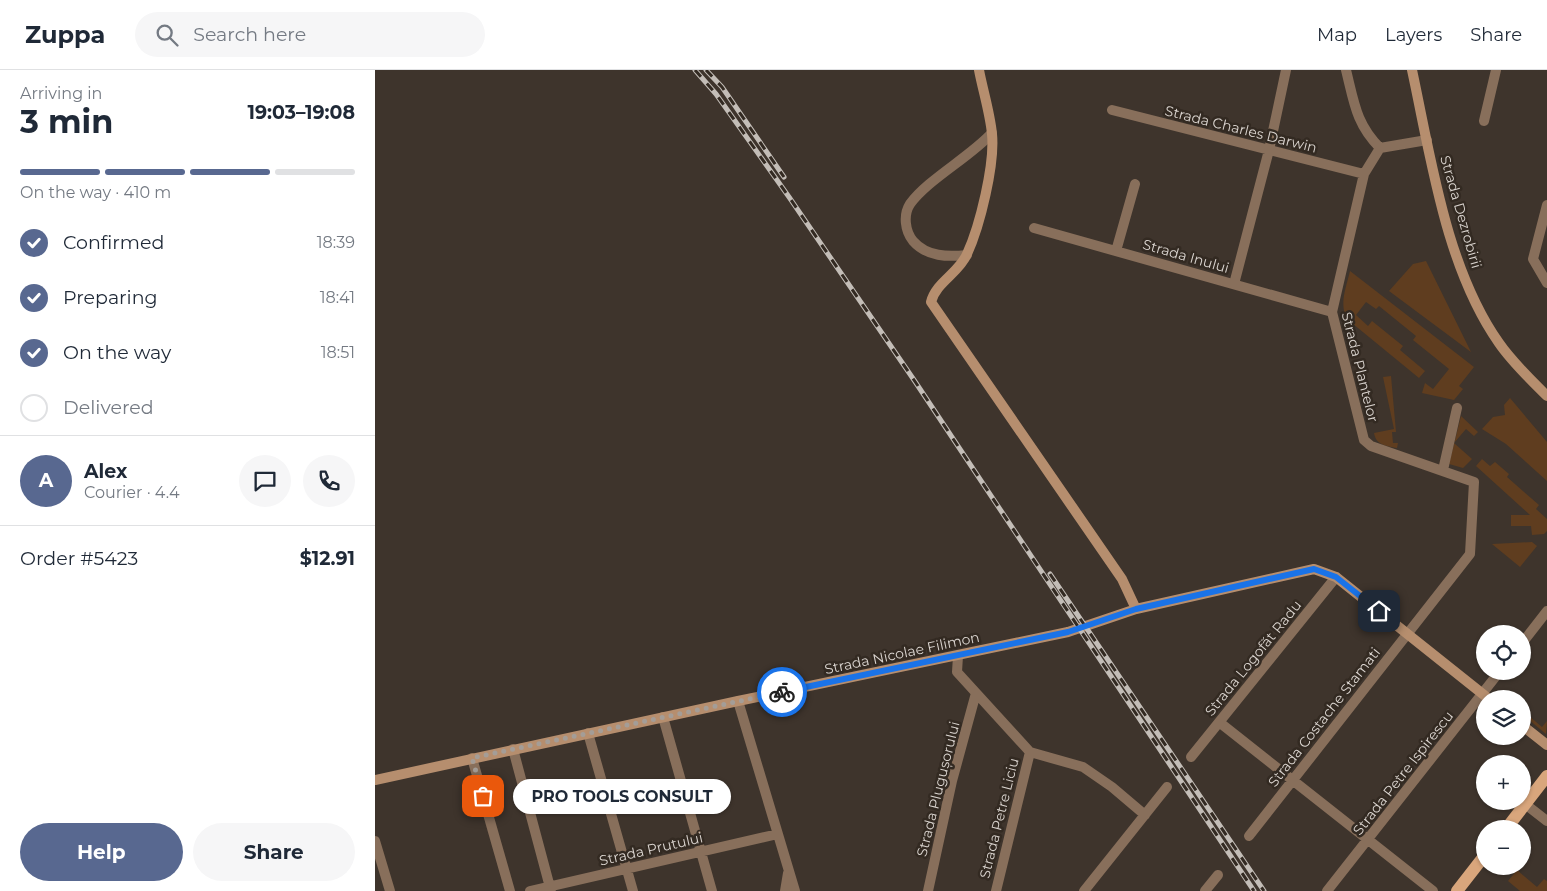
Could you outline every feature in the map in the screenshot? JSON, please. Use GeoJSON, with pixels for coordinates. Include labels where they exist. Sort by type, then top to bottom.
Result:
{"type":"FeatureCollection","features":[{"type":"Feature","properties":{"kind":"main road"},"geometry":{"type":"LineString","coordinates":[[1531,796],[1547,776]]}},
{"type":"Feature","properties":{"kind":"main road"},"geometry":{"type":"LineString","coordinates":[[1513,820],[1520,810]]}},
{"type":"Feature","properties":{"kind":"main road"},"geometry":{"type":"LineString","coordinates":[[1457,891],[1476,867]]}},
{"type":"Feature","properties":{"kind":"street"},"geometry":{"type":"LineString","coordinates":[[979,70],[992,133],[988,174],[980,214],[967,255],[937,288],[931,302],[1122,579],[1136,609]]}},
{"type":"Feature","properties":{"kind":"street"},"geometry":{"type":"LineString","coordinates":[[1234,284],[1269,150],[1286,70]]}},
{"type":"Feature","properties":{"kind":"street"},"geometry":{"type":"LineString","coordinates":[[1346,70],[1360,124],[1366,134],[1380,148],[1427,140]]}},
{"type":"Feature","properties":{"kind":"street","name":"Strada Dezrobirii"},"geometry":{"type":"LineString","coordinates":[[1412,70],[1449,234],[1469,290],[1499,343],[1547,396]]}},
{"type":"Feature","properties":{"kind":"street"},"geometry":{"type":"LineString","coordinates":[[1484,121],[1496,70]]}},
{"type":"Feature","properties":{"kind":"street","name":"Strada Charles Darwin"},"geometry":{"type":"LineString","coordinates":[[1111,110],[1364,174]]}},
{"type":"Feature","properties":{"kind":"street"},"geometry":{"type":"LineString","coordinates":[[967,255],[937,255],[923,249],[913,240],[907,228],[906,217],[910,205],[922,192],[980,147],[992,133]]}},
{"type":"Feature","properties":{"kind":"street","name":"Strada Plantelor"},"geometry":{"type":"LineString","coordinates":[[1380,148],[1364,174],[1332,312],[1364,440],[1371,446],[1474,482]]}},
{"type":"Feature","properties":{"kind":"street"},"geometry":{"type":"LineString","coordinates":[[1116,251],[1135,184]]}},
{"type":"Feature","properties":{"kind":"street"},"geometry":{"type":"LineString","coordinates":[[1547,205],[1545,221],[1533,259],[1547,283]]}},
{"type":"Feature","properties":{"kind":"street","name":"Strada Inului"},"geometry":{"type":"LineString","coordinates":[[1034,228],[1332,312]]}},
{"type":"Feature","properties":{"kind":"street"},"geometry":{"type":"LineString","coordinates":[[1443,470],[1457,408]]}},
{"type":"Feature","properties":{"kind":"street","name":"Strada Costache Stamati"},"geometry":{"type":"LineString","coordinates":[[1249,836],[1470,554],[1474,482]]}},
{"type":"Feature","properties":{"kind":"street","name":"Strada Nicolae Filimon"},"geometry":{"type":"LineString","coordinates":[[375,780],[738,700],[1068,632],[1136,609],[1314,569],[1336,577]]}},
{"type":"Feature","properties":{"kind":"street"},"geometry":{"type":"LineString","coordinates":[[1336,577],[1477,690]]}},
{"type":"Feature","properties":{"kind":"street","name":"Strada Logofăt Radu"},"geometry":{"type":"LineString","coordinates":[[1191,757],[1336,577]]}},
{"type":"Feature","properties":{"kind":"street"},"geometry":{"type":"LineString","coordinates":[[1531,632],[1547,611]]}},
{"type":"Feature","properties":{"kind":"street"},"geometry":{"type":"LineString","coordinates":[[958,656],[957,672],[1030,752],[1083,767],[1112,787],[1145,815]]}},
{"type":"Feature","properties":{"kind":"street","name":"Strada Plugușorului"},"geometry":{"type":"LineString","coordinates":[[929,891],[952,781],[976,693]]}},
{"type":"Feature","properties":{"kind":"street"},"geometry":{"type":"LineString","coordinates":[[738,700],[795,891]]}},
{"type":"Feature","properties":{"kind":"street","name":"Strada Petre Ispirescu"},"geometry":{"type":"LineString","coordinates":[[1327,891],[1476,707]]}},
{"type":"Feature","properties":{"kind":"street"},"geometry":{"type":"LineString","coordinates":[[663,717],[712,891]]}},
{"type":"Feature","properties":{"kind":"street"},"geometry":{"type":"LineString","coordinates":[[1219,722],[1433,891]]}},
{"type":"Feature","properties":{"kind":"street"},"geometry":{"type":"LineString","coordinates":[[1531,732],[1547,745]]}},
{"type":"Feature","properties":{"kind":"street"},"geometry":{"type":"LineString","coordinates":[[588,733],[633,891]]}},
{"type":"Feature","properties":{"kind":"street"},"geometry":{"type":"LineString","coordinates":[[513,749],[551,889]]}},
{"type":"Feature","properties":{"kind":"street","name":"Strada Petre Liciu"},"geometry":{"type":"LineString","coordinates":[[995,891],[1030,752]]}},
{"type":"Feature","properties":{"kind":"street"},"geometry":{"type":"LineString","coordinates":[[472,758],[510,891]]}},
{"type":"Feature","properties":{"kind":"street"},"geometry":{"type":"LineString","coordinates":[[1084,891],[1167,787]]}},
{"type":"Feature","properties":{"kind":"street"},"geometry":{"type":"LineString","coordinates":[[1531,808],[1547,820]]}},
{"type":"Feature","properties":{"kind":"street","name":"Strada Prutului"},"geometry":{"type":"LineString","coordinates":[[530,891],[551,889],[701,851],[778,834]]}},
{"type":"Feature","properties":{"kind":"street"},"geometry":{"type":"LineString","coordinates":[[375,840],[390,891]]}},
{"type":"Feature","properties":{"kind":"street"},"geometry":{"type":"LineString","coordinates":[[785,891],[788,869]]}},
{"type":"Feature","properties":{"kind":"street"},"geometry":{"type":"LineString","coordinates":[[1205,891],[1218,875]]}},
{"type":"Feature","properties":{"kind":"shaded area"},"geometry":{"type":"Polygon","coordinates":[[[1426,261],[1471,352],[1389,291],[1413,264],[1426,261]]]}},
{"type":"Feature","properties":{"kind":"shaded area"},"geometry":{"type":"Polygon","coordinates":[[[1350,271],[1474,367],[1459,386],[1463,389],[1454,400],[1422,393],[1425,383],[1433,389],[1449,369],[1413,340],[1416,336],[1379,306],[1376,309],[1366,302],[1356,315],[1368,326],[1372,321],[1403,346],[1400,350],[1425,371],[1419,378],[1347,319],[1343,302],[1350,271]]]}},
{"type":"Feature","properties":{"kind":"shaded area"},"geometry":{"type":"Polygon","coordinates":[[[1391,376],[1396,432],[1392,432],[1393,443],[1398,443],[1397,448],[1385,446],[1377,440],[1374,433],[1394,429],[1383,377],[1391,376]]]}},
{"type":"Feature","properties":{"kind":"shaded area"},"geometry":{"type":"Polygon","coordinates":[[[1510,398],[1547,442],[1547,481],[1506,444],[1482,429],[1493,417],[1505,415],[1504,405],[1510,398]]]}},
{"type":"Feature","properties":{"kind":"shaded area"},"geometry":{"type":"Polygon","coordinates":[[[1461,416],[1478,432],[1474,436],[1466,429],[1454,443],[1461,416]]]}},
{"type":"Feature","properties":{"kind":"shaded area"},"geometry":{"type":"Polygon","coordinates":[[[1454,443],[1472,459],[1463,468],[1449,464],[1454,443]]]}},
{"type":"Feature","properties":{"kind":"shaded area"},"geometry":{"type":"Polygon","coordinates":[[[1482,459],[1490,466],[1495,462],[1509,474],[1507,477],[1539,505],[1536,509],[1547,519],[1547,531],[1544,534],[1532,535],[1531,526],[1511,526],[1511,515],[1530,515],[1476,466],[1482,459]]]}},
{"type":"Feature","properties":{"kind":"shaded area"},"geometry":{"type":"Polygon","coordinates":[[[1532,542],[1537,546],[1520,567],[1492,544],[1532,542]]]}},
{"type":"Feature","properties":{"kind":"shaded area"},"geometry":{"type":"Polygon","coordinates":[[[1531,718],[1542,727],[1547,721],[1546,734],[1531,722],[1531,718]]]}},
{"type":"Feature","properties":{"kind":"shaded area"},"geometry":{"type":"Polygon","coordinates":[[[1513,875],[1523,875],[1537,887],[1544,879],[1547,881],[1547,891],[1520,891],[1508,881],[1513,875]]]}},
{"type":"Feature","properties":{"kind":"railway"},"geometry":{"type":"LineString","coordinates":[[695,70],[716,94],[789,197],[914,380],[1254,891]]}},
{"type":"Feature","properties":{"kind":"railway"},"geometry":{"type":"LineString","coordinates":[[706,70],[722,87],[784,177]]}},
{"type":"Feature","properties":{"kind":"railway"},"geometry":{"type":"LineString","coordinates":[[1050,574],[1264,891]]}},
{"type":"Feature","properties":{"kind":"way so far"},"geometry":{"type":"LineString","coordinates":[[483,796],[472,758],[782,692]]}},
{"type":"Feature","properties":{"kind":"place","name":"PRO TOOLS CONSULT"},"geometry":{"type":"Point","coordinates":[483,796]}},
{"type":"Feature","properties":{"kind":"route"},"geometry":{"type":"LineString","coordinates":[[782,692],[1068,632],[1136,609],[1314,569],[1336,577],[1379,611]]}}]}
